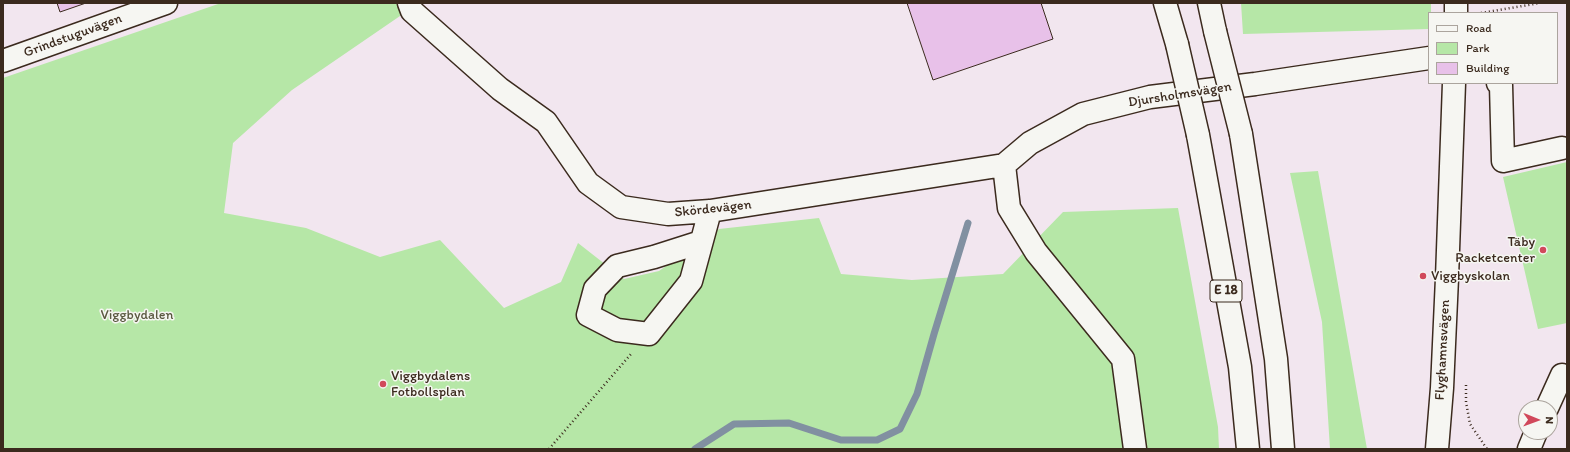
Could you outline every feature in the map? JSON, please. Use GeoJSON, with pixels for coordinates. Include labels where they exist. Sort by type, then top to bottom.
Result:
{"type":"FeatureCollection","features":[{"type":"Feature","properties":{"kind":"main road","name":"Grindstuguvägen"},"geometry":{"type":"LineString","coordinates":[[3,61],[166,3]]}},
{"type":"Feature","properties":{"kind":"main road","name":"Skördevägen"},"geometry":{"type":"LineString","coordinates":[[409,3],[412,11],[500,89],[546,122],[588,183],[621,206],[668,214],[710,211],[1004,165]]}},
{"type":"Feature","properties":{"kind":"main road","name":"E 18"},"geometry":{"type":"LineString","coordinates":[[1165,3],[1177,44],[1198,135],[1240,367],[1248,449]]}},
{"type":"Feature","properties":{"kind":"main road"},"geometry":{"type":"LineString","coordinates":[[1209,3],[1241,134],[1276,360],[1283,449]]}},
{"type":"Feature","properties":{"kind":"main road"},"geometry":{"type":"LineString","coordinates":[[1214,3],[1215,30]]}},
{"type":"Feature","properties":{"kind":"main road","name":"Djursholmsvägen"},"geometry":{"type":"LineString","coordinates":[[1004,165],[1030,143],[1083,114],[1150,97],[1256,84],[1428,58]]}},
{"type":"Feature","properties":{"kind":"main road","name":"Flyghamnsvägen"},"geometry":{"type":"LineString","coordinates":[[1437,449],[1442,388],[1454,84]]}},
{"type":"Feature","properties":{"kind":"main road"},"geometry":{"type":"LineString","coordinates":[[1500,84],[1501,85],[1503,161],[1562,148]]}},
{"type":"Feature","properties":{"kind":"main road"},"geometry":{"type":"LineString","coordinates":[[1004,165],[1009,208],[1032,246],[1123,359],[1135,449]]}},
{"type":"Feature","properties":{"kind":"main road"},"geometry":{"type":"LineString","coordinates":[[701,242],[654,257],[617,266],[595,289],[588,314],[617,330],[649,334],[691,281],[710,211]]}},
{"type":"Feature","properties":{"kind":"main road"},"geometry":{"type":"LineString","coordinates":[[1551,400],[1562,375]]}},
{"type":"Feature","properties":{"kind":"path"},"geometry":{"type":"LineString","coordinates":[[1487,12],[1540,3]]}},
{"type":"Feature","properties":{"kind":"path"},"geometry":{"type":"LineString","coordinates":[[549,449],[649,334]]}},
{"type":"Feature","properties":{"kind":"green space","name":"Viggbydalen"},"geometry":{"type":"Polygon","coordinates":[[[221,3],[419,3],[292,90],[233,143],[224,213],[306,228],[380,257],[440,240],[504,308],[561,282],[578,243],[624,279],[659,271],[719,229],[819,218],[841,274],[912,280],[1003,274],[1063,212],[1178,208],[1218,427],[1219,449],[3,449],[3,78],[221,3]]]}},
{"type":"Feature","properties":{"kind":"green space"},"geometry":{"type":"Polygon","coordinates":[[[1241,3],[1431,3],[1431,12],[1428,12],[1428,29],[1243,34],[1241,3]]]}},
{"type":"Feature","properties":{"kind":"green space","name":"Täby Racketcenter"},"geometry":{"type":"Polygon","coordinates":[[[1567,162],[1567,323],[1538,329],[1503,177],[1567,162]]]}},
{"type":"Feature","properties":{"kind":"green space"},"geometry":{"type":"Polygon","coordinates":[[[1318,171],[1367,449],[1330,449],[1322,322],[1290,173],[1318,171]]]}},
{"type":"Feature","properties":{"kind":"building"},"geometry":{"type":"Polygon","coordinates":[[[57,3],[86,3],[60,12],[57,3]]]}},
{"type":"Feature","properties":{"kind":"building"},"geometry":{"type":"Polygon","coordinates":[[[907,3],[1041,3],[1053,39],[933,80],[907,3]]]}},
{"type":"Feature","properties":{"kind":"waterway"},"geometry":{"type":"LineString","coordinates":[[695,449],[734,424],[789,423],[841,440],[877,440],[900,429],[917,394],[968,223]]}},
{"type":"Feature","properties":{"kind":"place","name":"Täby Racketcenter"},"geometry":{"type":"Point","coordinates":[1543,250]}},
{"type":"Feature","properties":{"kind":"place","name":"Viggbyskolan"},"geometry":{"type":"Point","coordinates":[1423,276]}},
{"type":"Feature","properties":{"kind":"place","name":"Viggbydalens Fotbollsplan"},"geometry":{"type":"Point","coordinates":[383,384]}}]}
